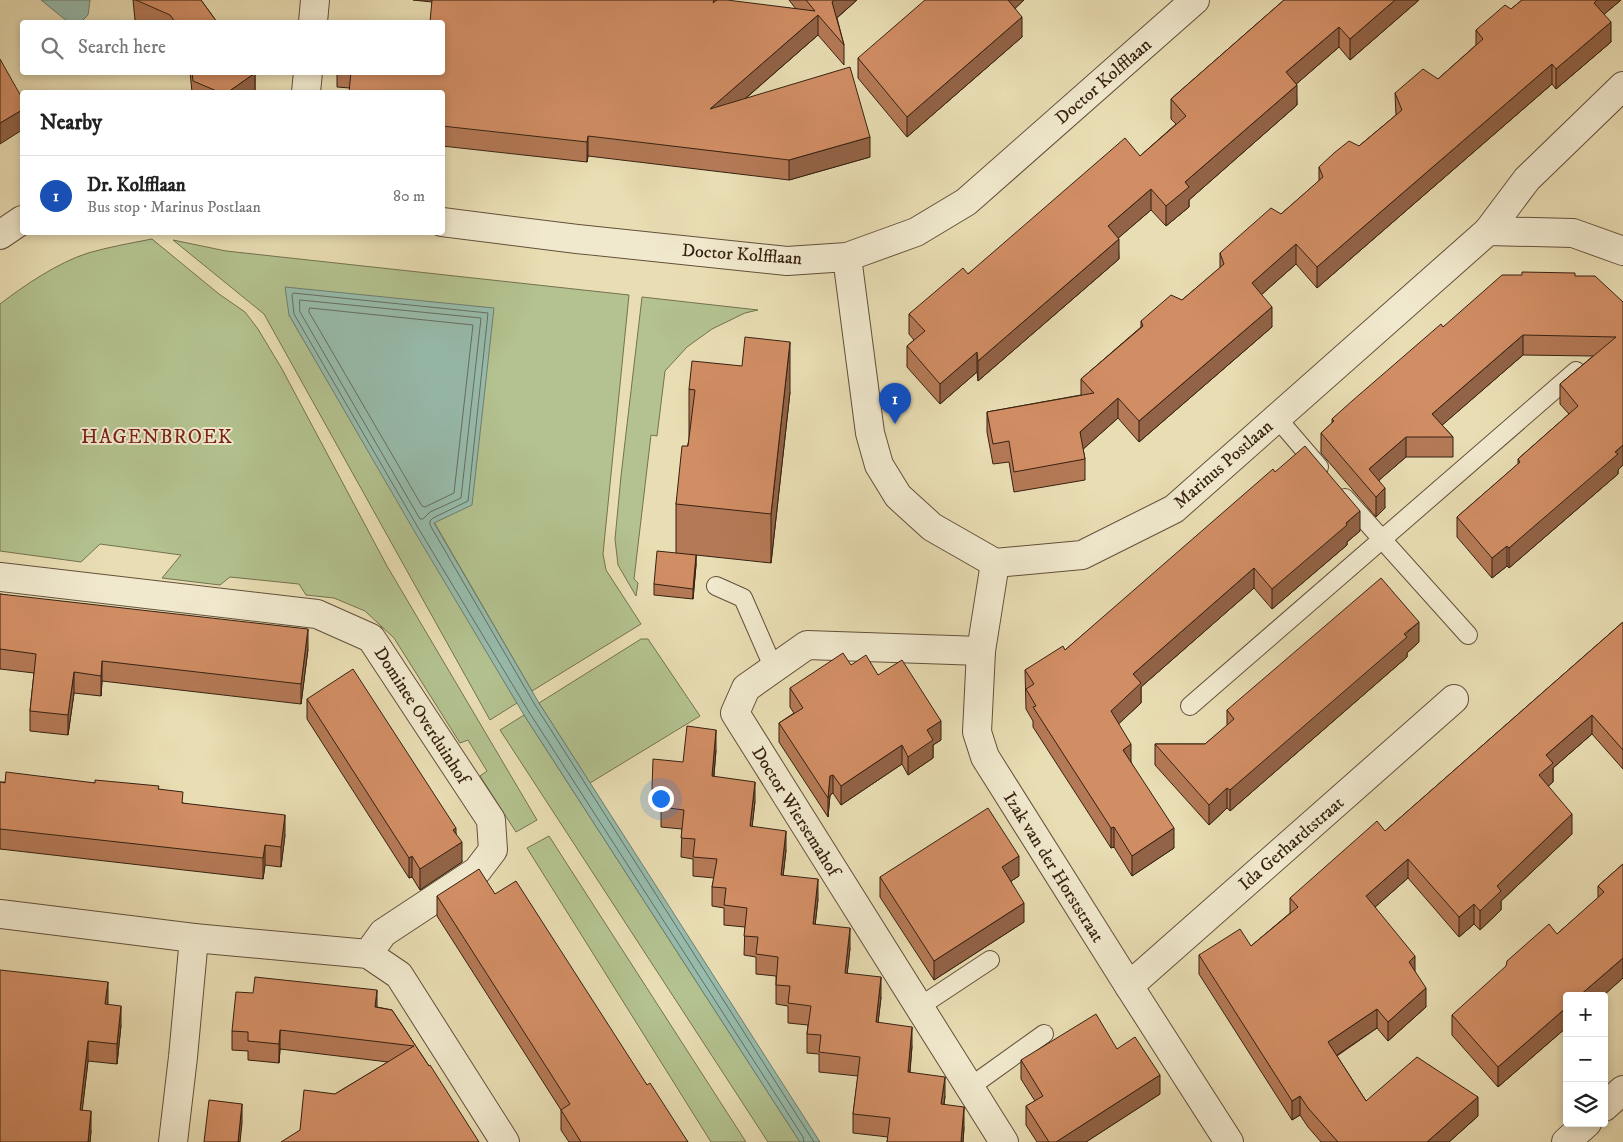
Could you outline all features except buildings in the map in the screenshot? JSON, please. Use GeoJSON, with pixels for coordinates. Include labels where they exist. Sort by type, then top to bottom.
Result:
{"type":"FeatureCollection","features":[{"type":"Feature","properties":{"kind":"street"},"geometry":{"type":"LineString","coordinates":[[313,20],[315,0]]}},
{"type":"Feature","properties":{"kind":"street","name":"Doctor Kolfflaan"},"geometry":{"type":"LineString","coordinates":[[445,222],[577,239],[787,260],[847,257],[916,232],[966,202],[1195,0]]}},
{"type":"Feature","properties":{"kind":"street"},"geometry":{"type":"LineString","coordinates":[[306,90],[308,75]]}},
{"type":"Feature","properties":{"kind":"street","name":"Marinus Postlaan"},"geometry":{"type":"LineString","coordinates":[[995,564],[1082,555],[1174,509],[1488,231],[1526,179],[1623,86]]}},
{"type":"Feature","properties":{"kind":"street"},"geometry":{"type":"LineString","coordinates":[[0,234],[20,221]]}},
{"type":"Feature","properties":{"kind":"street"},"geometry":{"type":"LineString","coordinates":[[1488,231],[1573,233],[1623,251]]}},
{"type":"Feature","properties":{"kind":"street"},"geometry":{"type":"LineString","coordinates":[[847,257],[870,433],[879,465],[898,496],[932,527],[995,564]]}},
{"type":"Feature","properties":{"kind":"street","name":"Izak van der Horststraat"},"geometry":{"type":"LineString","coordinates":[[995,564],[981,651],[977,732],[985,756],[1128,986],[1229,1142]]}},
{"type":"Feature","properties":{"kind":"street","name":"Dominee Overduinhof"},"geometry":{"type":"LineString","coordinates":[[0,577],[317,614],[372,638],[491,820],[492,850],[477,871],[383,933],[368,954]]}},
{"type":"Feature","properties":{"kind":"street","name":"Doctor Wiersemahof"},"geometry":{"type":"LineString","coordinates":[[981,651],[807,645],[746,688],[735,713],[1004,1142]]}},
{"type":"Feature","properties":{"kind":"street","name":"Ida Gerhardtstraat"},"geometry":{"type":"LineString","coordinates":[[1128,986],[1454,699]]}},
{"type":"Feature","properties":{"kind":"street"},"geometry":{"type":"LineString","coordinates":[[0,914],[194,938],[368,954],[400,975],[505,1142]]}},
{"type":"Feature","properties":{"kind":"street"},"geometry":{"type":"LineString","coordinates":[[173,1142],[194,938]]}},
{"type":"Feature","properties":{"kind":"street"},"geometry":{"type":"LineString","coordinates":[[1608,1103],[1623,1090]]}},
{"type":"Feature","properties":{"kind":"street"},"geometry":{"type":"LineString","coordinates":[[1566,1142],[1583,1127]]}},
{"type":"Feature","properties":{"kind":"lane"},"geometry":{"type":"LineString","coordinates":[[1190,706],[1576,371]]}},
{"type":"Feature","properties":{"kind":"lane"},"geometry":{"type":"LineString","coordinates":[[1277,418],[1382,540],[1468,635]]}},
{"type":"Feature","properties":{"kind":"lane"},"geometry":{"type":"LineString","coordinates":[[716,586],[743,598],[774,669]]}},
{"type":"Feature","properties":{"kind":"lane"},"geometry":{"type":"LineString","coordinates":[[919,1007],[990,960]]}},
{"type":"Feature","properties":{"kind":"lane"},"geometry":{"type":"LineString","coordinates":[[970,1087],[1044,1034]]}},
{"type":"Feature","properties":{"kind":"green space"},"geometry":{"type":"Polygon","coordinates":[[[152,239],[219,294],[245,312],[258,329],[282,369],[387,566],[537,820],[516,832],[480,776],[487,771],[468,740],[460,743],[394,638],[365,611],[334,598],[306,595],[299,584],[230,577],[220,585],[162,578],[181,555],[100,544],[81,562],[0,551],[0,304],[42,275],[76,257],[152,239]]]}},
{"type":"Feature","properties":{"kind":"green space"},"geometry":{"type":"Polygon","coordinates":[[[173,240],[226,251],[629,295],[603,554],[606,570],[641,624],[532,691],[434,522],[289,315],[517,703],[490,720],[264,314],[173,240]]]}},
{"type":"Feature","properties":{"kind":"green space"},"geometry":{"type":"Polygon","coordinates":[[[642,297],[758,310],[745,313],[712,329],[687,347],[665,371],[657,436],[651,435],[634,579],[638,583],[636,596],[618,565],[615,539],[642,297]]]}},
{"type":"Feature","properties":{"kind":"green space"},"geometry":{"type":"Polygon","coordinates":[[[641,639],[648,639],[700,716],[590,783],[539,703],[641,639]]]}},
{"type":"Feature","properties":{"kind":"green space"},"geometry":{"type":"Polygon","coordinates":[[[524,715],[800,1142],[768,1142],[500,730],[524,715]]]}},
{"type":"Feature","properties":{"kind":"green space"},"geometry":{"type":"Polygon","coordinates":[[[549,836],[746,1142],[711,1142],[527,848],[549,836]]]}},
{"type":"Feature","properties":{"kind":"water"},"geometry":{"type":"Polygon","coordinates":[[[41,0],[90,0],[88,15],[83,20],[66,20],[41,0]]]}},
{"type":"Feature","properties":{"kind":"water"},"geometry":{"type":"Polygon","coordinates":[[[285,287],[494,308],[472,505],[434,523],[539,703],[820,1142],[800,1142],[524,715],[289,315],[285,287]]]}},
{"type":"Feature","properties":{"kind":"place","name":"Dr. Kolfflaan"},"geometry":{"type":"Point","coordinates":[895,424]}},
{"type":"Feature","properties":{"kind":"district","name":"HAGENBROEK"},"geometry":{"type":"Point","coordinates":[157,436]}}]}
